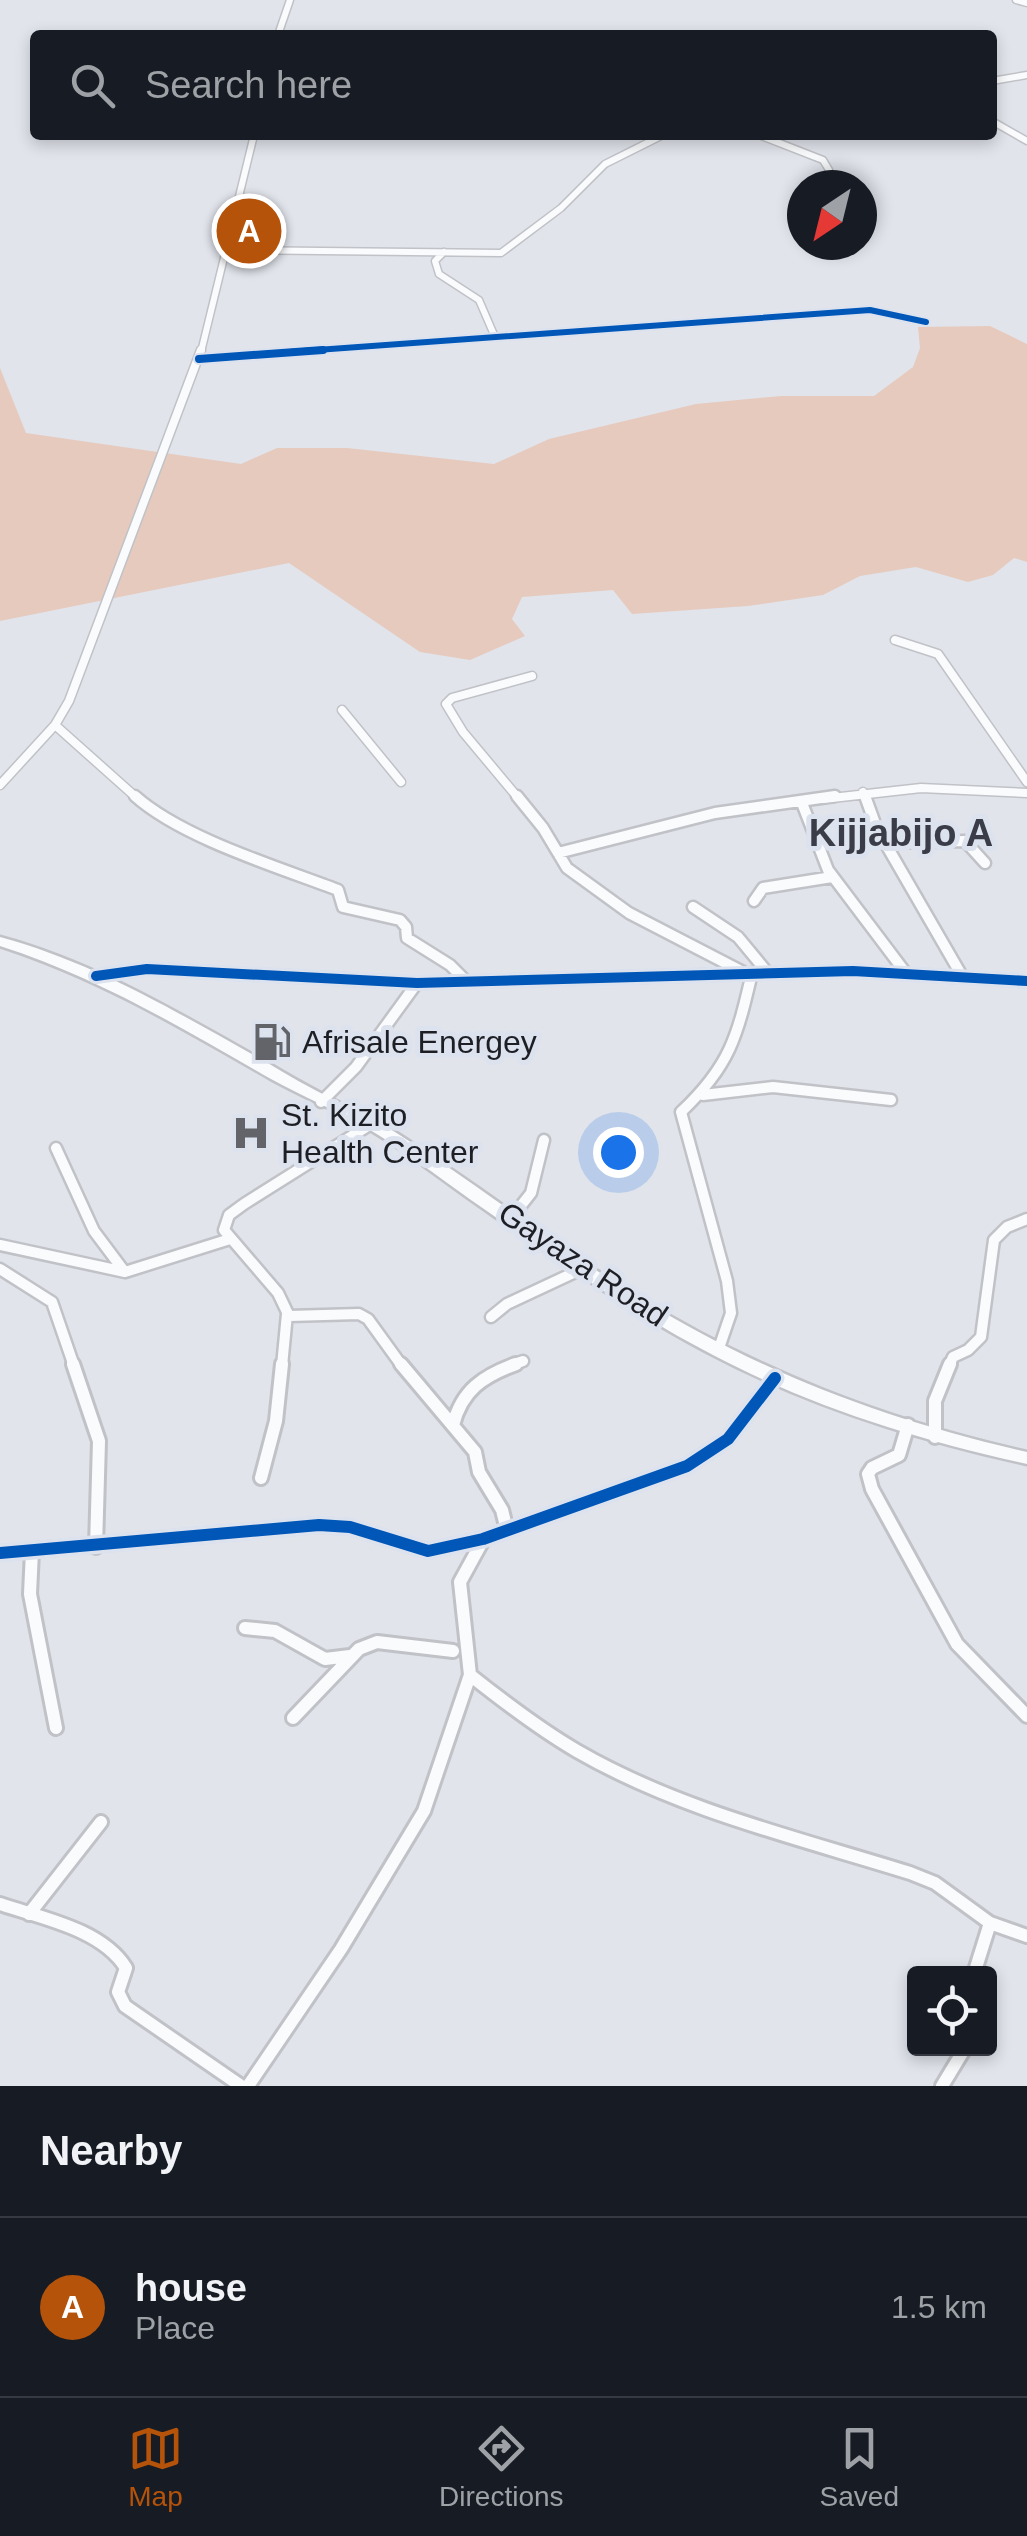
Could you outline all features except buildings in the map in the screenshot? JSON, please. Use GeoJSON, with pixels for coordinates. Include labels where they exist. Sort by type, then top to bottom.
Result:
{"type":"FeatureCollection","features":[{"type":"Feature","properties":{"kind":"main road","name":"Gayaza Road"},"geometry":{"type":"LineString","coordinates":[[0,941],[54,957],[96,976],[183,1019],[321,1102],[371,1124],[585,1267],[718,1350],[774,1378],[935,1437],[1027,1458]]}},
{"type":"Feature","properties":{"kind":"street"},"geometry":{"type":"LineString","coordinates":[[280,30],[290,0]]}},
{"type":"Feature","properties":{"kind":"street"},"geometry":{"type":"LineString","coordinates":[[1016,0],[1027,3]]}},
{"type":"Feature","properties":{"kind":"street"},"geometry":{"type":"LineString","coordinates":[[997,80],[1027,76]]}},
{"type":"Feature","properties":{"kind":"street"},"geometry":{"type":"LineString","coordinates":[[997,124],[1027,142]]}},
{"type":"Feature","properties":{"kind":"street"},"geometry":{"type":"LineString","coordinates":[[0,785],[55,725],[96,634],[199,359],[253,140]]}},
{"type":"Feature","properties":{"kind":"street"},"geometry":{"type":"LineString","coordinates":[[226,250],[507,251],[561,208],[604,164],[653,140]]}},
{"type":"Feature","properties":{"kind":"street"},"geometry":{"type":"LineString","coordinates":[[772,140],[822,160],[829,170]]}},
{"type":"Feature","properties":{"kind":"street"},"geometry":{"type":"LineString","coordinates":[[445,252],[436,261],[439,274],[479,300],[495,337]]}},
{"type":"Feature","properties":{"kind":"street"},"geometry":{"type":"LineString","coordinates":[[199,359],[870,310],[926,322]]}},
{"type":"Feature","properties":{"kind":"street"},"geometry":{"type":"LineString","coordinates":[[895,640],[938,654],[1027,782]]}},
{"type":"Feature","properties":{"kind":"street"},"geometry":{"type":"LineString","coordinates":[[532,676],[452,698],[446,704],[462,732],[543,828],[566,868],[616,904],[748,972]]}},
{"type":"Feature","properties":{"kind":"street"},"geometry":{"type":"LineString","coordinates":[[342,710],[401,782]]}},
{"type":"Feature","properties":{"kind":"street"},"geometry":{"type":"LineString","coordinates":[[55,725],[148,808],[238,852],[338,890],[343,907],[400,920],[412,942],[450,965],[467,982]]}},
{"type":"Feature","properties":{"kind":"street"},"geometry":{"type":"LineString","coordinates":[[558,853],[612,842],[657,825],[715,812],[863,792],[921,788],[1027,793]]}},
{"type":"Feature","properties":{"kind":"street"},"geometry":{"type":"LineString","coordinates":[[863,792],[872,819],[962,976]]}},
{"type":"Feature","properties":{"kind":"street"},"geometry":{"type":"LineString","coordinates":[[802,803],[832,877],[905,972]]}},
{"type":"Feature","properties":{"kind":"street"},"geometry":{"type":"LineString","coordinates":[[887,843],[966,841],[985,863]]}},
{"type":"Feature","properties":{"kind":"street"},"geometry":{"type":"LineString","coordinates":[[754,901],[763,888],[832,877]]}},
{"type":"Feature","properties":{"kind":"street"},"geometry":{"type":"LineString","coordinates":[[693,907],[738,937],[767,972]]}},
{"type":"Feature","properties":{"kind":"street"},"geometry":{"type":"LineString","coordinates":[[96,976],[147,969],[417,983],[748,972],[905,972],[1027,981]]}},
{"type":"Feature","properties":{"kind":"street"},"geometry":{"type":"LineString","coordinates":[[718,1350],[731,1313],[727,1281],[681,1112],[713,1082],[738,1034],[748,972]]}},
{"type":"Feature","properties":{"kind":"street"},"geometry":{"type":"LineString","coordinates":[[321,1102],[356,1067],[417,983]]}},
{"type":"Feature","properties":{"kind":"street"},"geometry":{"type":"LineString","coordinates":[[697,1096],[722,1090],[773,1087],[891,1100]]}},
{"type":"Feature","properties":{"kind":"street"},"geometry":{"type":"LineString","coordinates":[[261,1478],[276,1422],[286,1314],[278,1293],[230,1239],[224,1225],[229,1215],[371,1124]]}},
{"type":"Feature","properties":{"kind":"street"},"geometry":{"type":"LineString","coordinates":[[512,1217],[531,1193],[544,1140]]}},
{"type":"Feature","properties":{"kind":"street"},"geometry":{"type":"LineString","coordinates":[[56,1148],[94,1231],[125,1272]]}},
{"type":"Feature","properties":{"kind":"street"},"geometry":{"type":"LineString","coordinates":[[935,1437],[935,1401],[953,1358],[981,1337],[994,1240],[1007,1227],[1027,1219]]}},
{"type":"Feature","properties":{"kind":"street"},"geometry":{"type":"LineString","coordinates":[[0,1245],[125,1272],[230,1239]]}},
{"type":"Feature","properties":{"kind":"street"},"geometry":{"type":"LineString","coordinates":[[491,1317],[507,1304],[585,1267]]}},
{"type":"Feature","properties":{"kind":"street"},"geometry":{"type":"LineString","coordinates":[[0,1269],[52,1302],[68,1360],[92,1413],[99,1441],[96,1546]]}},
{"type":"Feature","properties":{"kind":"street"},"geometry":{"type":"LineString","coordinates":[[286,1314],[298,1318],[359,1314],[368,1319],[414,1382],[474,1452],[478,1472],[502,1510],[507,1530]]}},
{"type":"Feature","properties":{"kind":"street"},"geometry":{"type":"LineString","coordinates":[[453,1425],[464,1392],[480,1380],[523,1361]]}},
{"type":"Feature","properties":{"kind":"street"},"geometry":{"type":"LineString","coordinates":[[0,1553],[331,1524],[428,1551],[484,1540],[683,1469],[728,1439],[774,1378]]}},
{"type":"Feature","properties":{"kind":"street"},"geometry":{"type":"LineString","coordinates":[[908,1425],[900,1458],[894,1464],[872,1468],[868,1474],[872,1489],[957,1644],[1027,1716]]}},
{"type":"Feature","properties":{"kind":"street"},"geometry":{"type":"LineString","coordinates":[[248,2086],[340,1950],[424,1812],[470,1675],[460,1582],[466,1564],[484,1540]]}},
{"type":"Feature","properties":{"kind":"street"},"geometry":{"type":"LineString","coordinates":[[32,1551],[30,1594],[56,1728]]}},
{"type":"Feature","properties":{"kind":"street"},"geometry":{"type":"LineString","coordinates":[[245,1628],[276,1632],[324,1659],[350,1656]]}},
{"type":"Feature","properties":{"kind":"street"},"geometry":{"type":"LineString","coordinates":[[293,1718],[350,1656],[377,1642],[452,1651]]}},
{"type":"Feature","properties":{"kind":"street"},"geometry":{"type":"LineString","coordinates":[[470,1675],[596,1762],[700,1806],[922,1878],[990,1923],[1027,1936]]}},
{"type":"Feature","properties":{"kind":"street"},"geometry":{"type":"LineString","coordinates":[[28,1914],[101,1822]]}},
{"type":"Feature","properties":{"kind":"street"},"geometry":{"type":"LineString","coordinates":[[0,1904],[76,1931],[116,1954],[126,1968],[118,1992],[125,2006],[241,2086]]}},
{"type":"Feature","properties":{"kind":"street"},"geometry":{"type":"LineString","coordinates":[[977,1966],[990,1923]]}},
{"type":"Feature","properties":{"kind":"street"},"geometry":{"type":"LineString","coordinates":[[942,2086],[960,2056]]}},
{"type":"Feature","properties":{"kind":"shaded area"},"geometry":{"type":"Polygon","coordinates":[[[990,326],[1027,344],[1027,562],[1014,558],[993,575],[968,582],[916,567],[860,576],[823,595],[748,606],[632,614],[613,590],[522,597],[512,619],[525,636],[470,660],[420,652],[289,563],[0,621],[0,368],[26,433],[241,464],[277,448],[347,448],[494,464],[549,439],[696,404],[781,396],[874,396],[913,367],[920,348],[918,327],[990,326]]]}},
{"type":"Feature","properties":{"kind":"cycle path"},"geometry":{"type":"LineString","coordinates":[[199,359],[870,310],[926,322]]}},
{"type":"Feature","properties":{"kind":"cycle path"},"geometry":{"type":"LineString","coordinates":[[96,976],[147,969],[417,983],[853,971],[1027,981]]}},
{"type":"Feature","properties":{"kind":"cycle path"},"geometry":{"type":"LineString","coordinates":[[0,1553],[319,1525],[350,1527],[428,1551],[483,1539],[687,1466],[728,1439],[775,1378]]}},
{"type":"Feature","properties":{"kind":"place","name":"house"},"geometry":{"type":"Point","coordinates":[249,231]}},
{"type":"Feature","properties":{"kind":"place","name":"Afrisale Energey"},"geometry":{"type":"Point","coordinates":[272,1042]}},
{"type":"Feature","properties":{"kind":"place","name":"St. Kizito Health Center"},"geometry":{"type":"Point","coordinates":[251,1133]}},
{"type":"Feature","properties":{"kind":"district","name":"Kijjabijo A"},"geometry":{"type":"Point","coordinates":[901,833]}}]}
